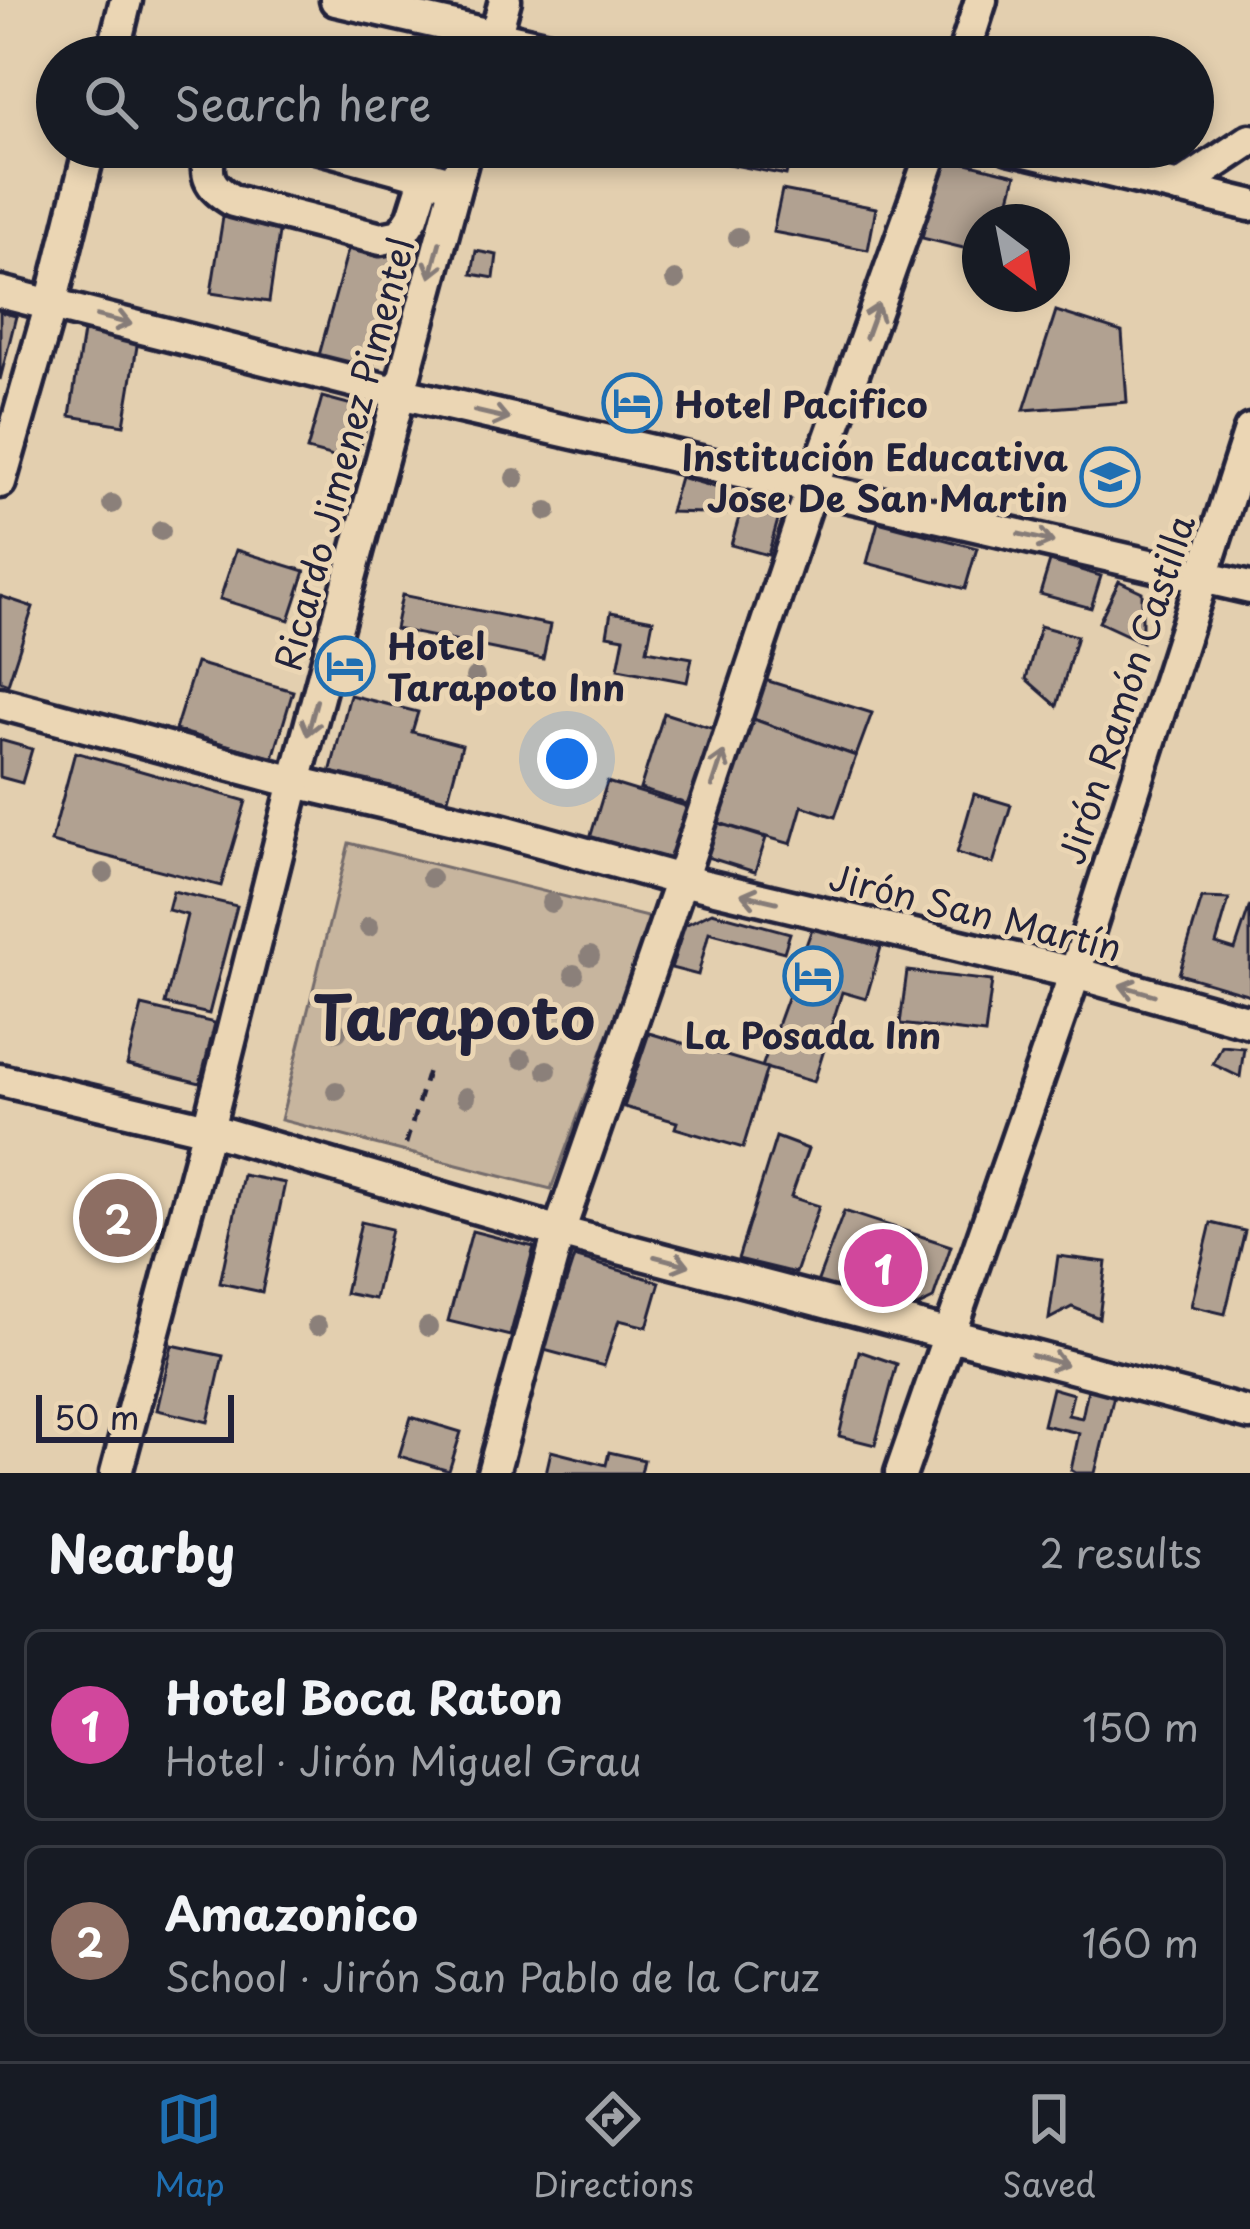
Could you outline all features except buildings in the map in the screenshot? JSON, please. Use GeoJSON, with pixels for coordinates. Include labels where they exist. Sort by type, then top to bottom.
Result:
{"type":"FeatureCollection","features":[{"type":"Feature","properties":{"kind":"street"},"geometry":{"type":"LineString","coordinates":[[117,36],[126,0]]}},
{"type":"Feature","properties":{"kind":"street"},"geometry":{"type":"LineString","coordinates":[[337,0],[456,36]]}},
{"type":"Feature","properties":{"kind":"street"},"geometry":{"type":"LineString","coordinates":[[495,36],[505,0]]}},
{"type":"Feature","properties":{"kind":"street"},"geometry":{"type":"LineString","coordinates":[[970,36],[982,0]]}},
{"type":"Feature","properties":{"kind":"street"},"geometry":{"type":"LineString","coordinates":[[1214,164],[1250,140]]}},
{"type":"Feature","properties":{"kind":"street"},"geometry":{"type":"LineString","coordinates":[[0,482],[85,168]]}},
{"type":"Feature","properties":{"kind":"street"},"geometry":{"type":"LineString","coordinates":[[206,168],[214,189],[233,201],[381,239],[401,235],[441,180],[397,168]]}},
{"type":"Feature","properties":{"kind":"street","name":"Ricardo Jimenez Pimentel"},"geometry":{"type":"LineString","coordinates":[[116,1473],[399,393],[441,180],[450,168]]}},
{"type":"Feature","properties":{"kind":"street"},"geometry":{"type":"LineString","coordinates":[[494,1473],[559,1232],[812,488],[926,168]]}},
{"type":"Feature","properties":{"kind":"street"},"geometry":{"type":"LineString","coordinates":[[1096,168],[1250,205]]}},
{"type":"Feature","properties":{"kind":"street"},"geometry":{"type":"LineString","coordinates":[[1178,188],[1208,168]]}},
{"type":"Feature","properties":{"kind":"street"},"geometry":{"type":"LineString","coordinates":[[0,292],[399,393],[1250,588]]}},
{"type":"Feature","properties":{"kind":"street","name":"Jirón Ramón Castilla"},"geometry":{"type":"LineString","coordinates":[[901,1473],[1076,973],[1250,430]]}},
{"type":"Feature","properties":{"kind":"street","name":"Jirón San Martín"},"geometry":{"type":"LineString","coordinates":[[0,703],[682,880],[1076,973],[1250,1022]]}},
{"type":"Feature","properties":{"kind":"street"},"geometry":{"type":"LineString","coordinates":[[0,1080],[208,1129],[559,1232],[1250,1414]]}},
{"type":"Feature","properties":{"kind":"path"},"geometry":{"type":"LineString","coordinates":[[406,1144],[428,1070]]}},
{"type":"Feature","properties":{"kind":"shaded area"},"geometry":{"type":"Polygon","coordinates":[[[349,843],[651,918],[551,1189],[281,1120],[349,843]]]}},
{"type":"Feature","properties":{"kind":"place","name":"Hotel Pacifico"},"geometry":{"type":"Point","coordinates":[632,403]}},
{"type":"Feature","properties":{"kind":"place","name":"Institución Educativa Jose De San Martin"},"geometry":{"type":"Point","coordinates":[1110,477]}},
{"type":"Feature","properties":{"kind":"place","name":"Hotel Tarapoto Inn"},"geometry":{"type":"Point","coordinates":[345,666]}},
{"type":"Feature","properties":{"kind":"place","name":"La Posada Inn"},"geometry":{"type":"Point","coordinates":[813,976]}},
{"type":"Feature","properties":{"kind":"place","name":"Amazonico"},"geometry":{"type":"Point","coordinates":[118,1218]}},
{"type":"Feature","properties":{"kind":"place","name":"Hotel Boca Raton"},"geometry":{"type":"Point","coordinates":[883,1268]}},
{"type":"Feature","properties":{"kind":"district","name":"Tarapoto"},"geometry":{"type":"Point","coordinates":[454,1015]}}]}
